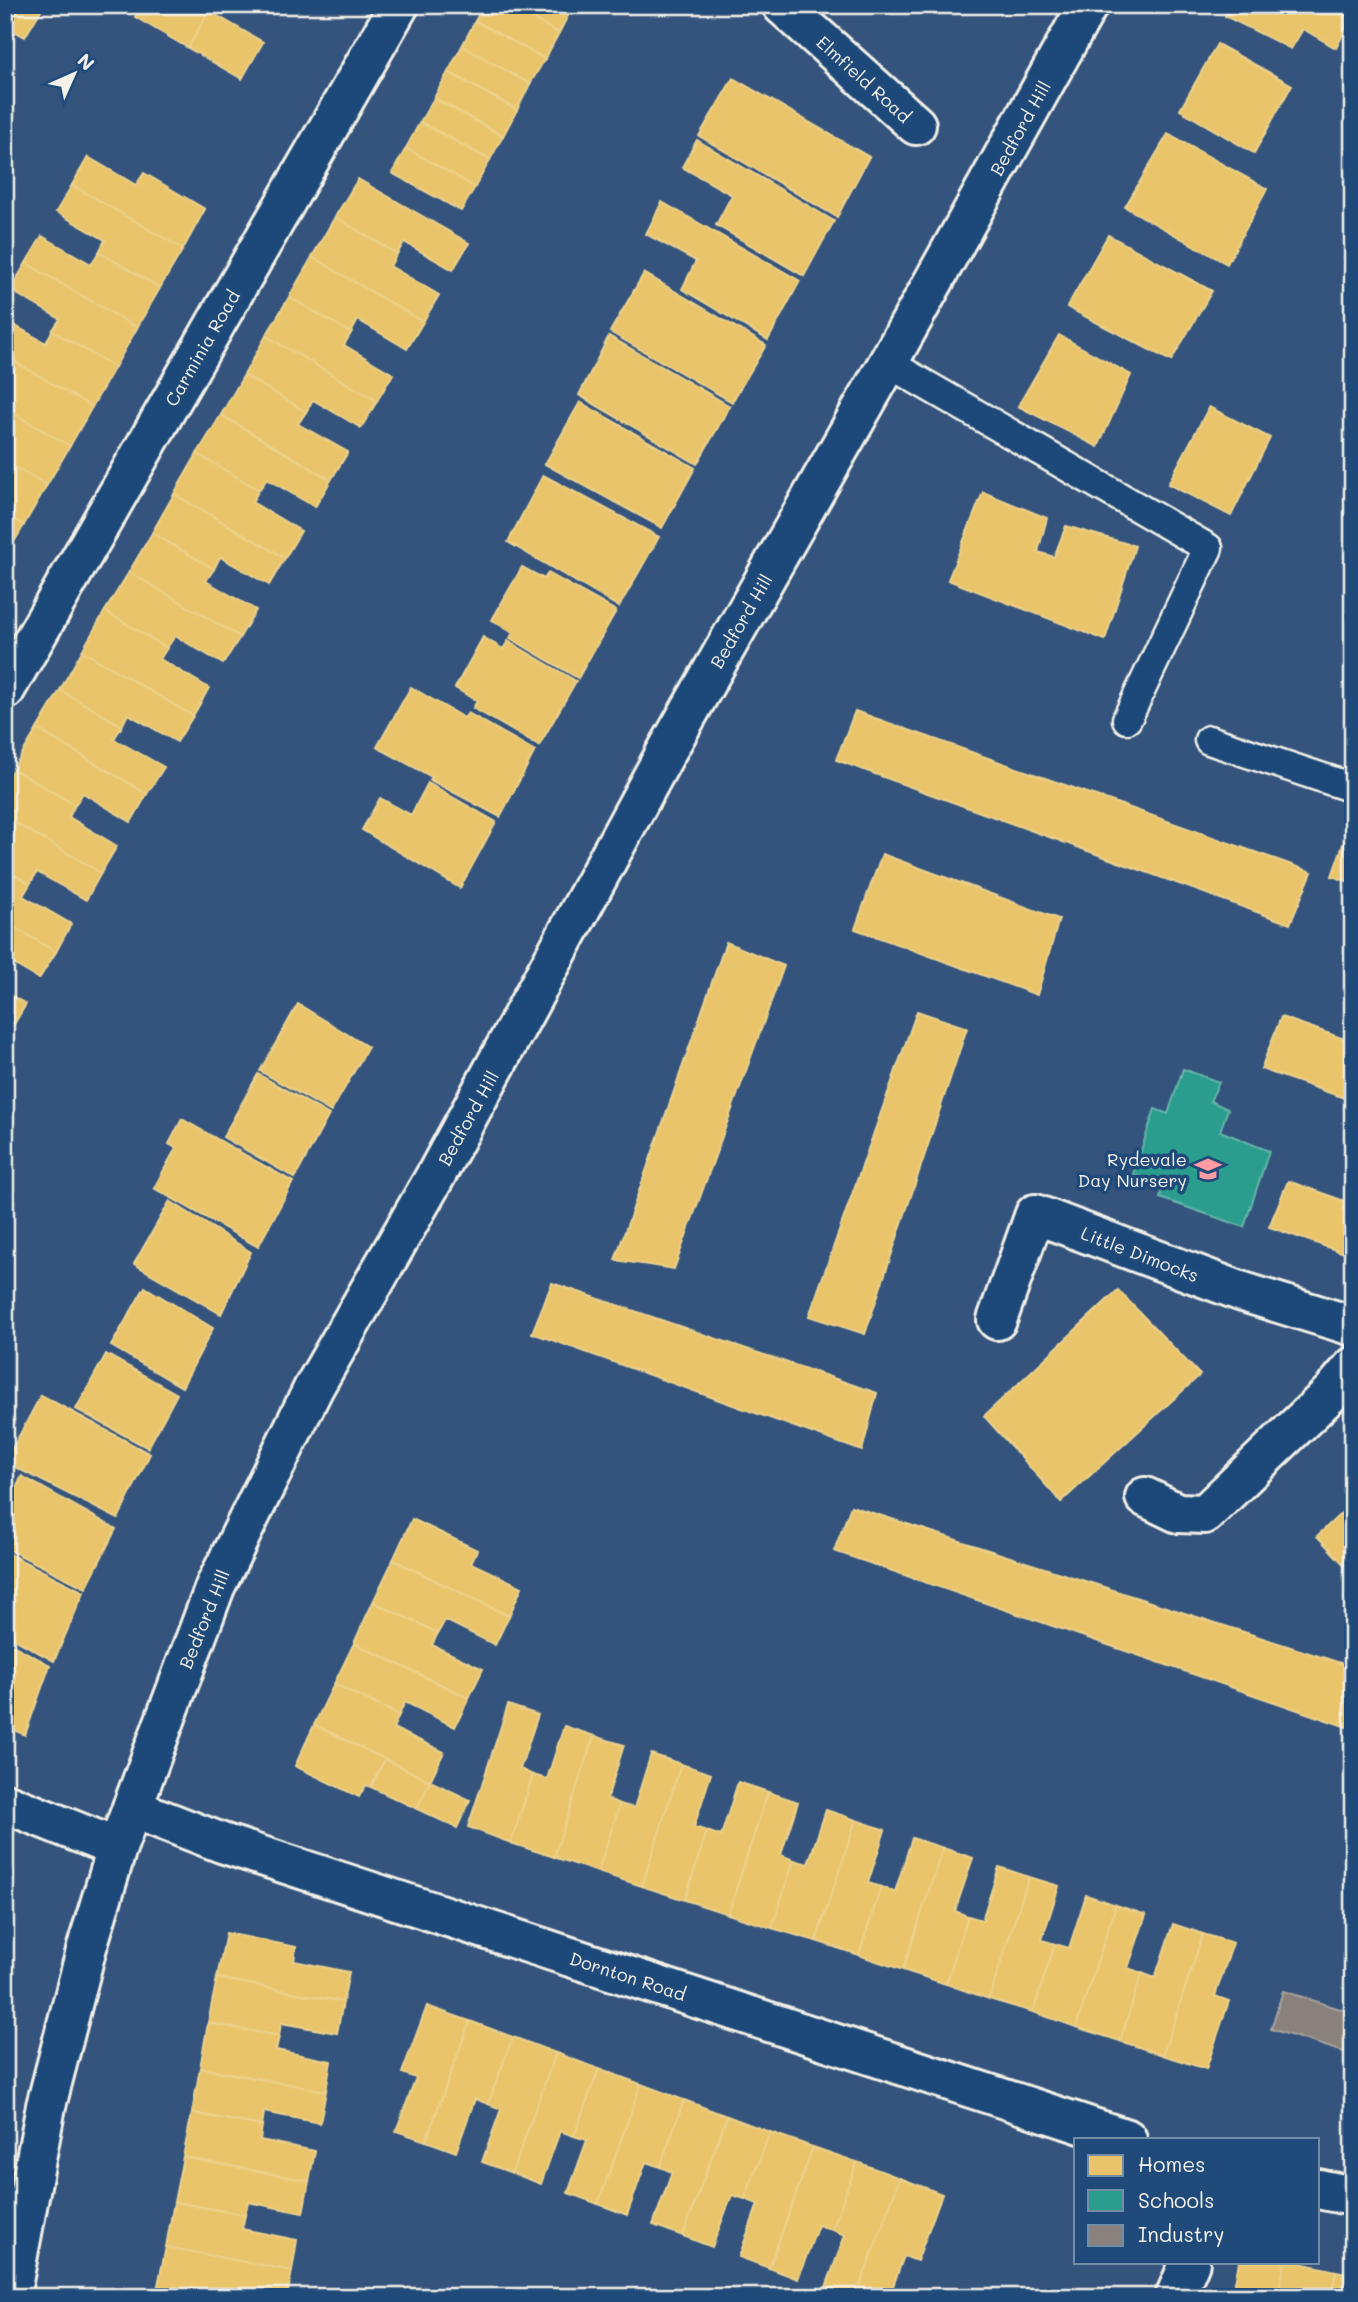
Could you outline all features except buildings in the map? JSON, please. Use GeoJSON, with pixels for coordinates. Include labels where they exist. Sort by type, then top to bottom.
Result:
{"type":"FeatureCollection","features":[{"type":"Feature","properties":{"kind":"street","name":"Carminia Road"},"geometry":{"type":"LineString","coordinates":[[5,690],[399,5]]}},
{"type":"Feature","properties":{"kind":"street","name":"Bedford Hill"},"geometry":{"type":"LineString","coordinates":[[10,2281],[46,2106],[87,1947],[117,1848],[215,1587],[314,1387],[436,1175],[671,743],[1088,5]]}},
{"type":"Feature","properties":{"kind":"street","name":"Elmfield Road"},"geometry":{"type":"LineString","coordinates":[[784,6],[916,125]]}},
{"type":"Feature","properties":{"kind":"street","name":"Little Dimocks"},"geometry":{"type":"LineString","coordinates":[[997,1320],[1035,1214],[1240,1291],[1353,1326]]}},
{"type":"Feature","properties":{"kind":"street"},"geometry":{"type":"LineString","coordinates":[[1145,1497],[1178,1513],[1205,1514],[1332,1392],[1353,1367]]}},
{"type":"Feature","properties":{"kind":"street"},"geometry":{"type":"LineString","coordinates":[[5,1803],[117,1848]]}},
{"type":"Feature","properties":{"kind":"street","name":"Dornton Road"},"geometry":{"type":"LineString","coordinates":[[132,1808],[235,1847],[1124,2138]]}},
{"type":"Feature","properties":{"kind":"street"},"geometry":{"type":"LineString","coordinates":[[1320,2189],[1353,2196]]}},
{"type":"Feature","properties":{"kind":"street"},"geometry":{"type":"LineString","coordinates":[[1175,2297],[1190,2264]]}},
{"type":"Feature","properties":{"kind":"lane"},"geometry":{"type":"LineString","coordinates":[[888,363],[1208,548],[1127,719]]}},
{"type":"Feature","properties":{"kind":"lane"},"geometry":{"type":"LineString","coordinates":[[1209,740],[1353,788]]}},
{"type":"Feature","properties":{"kind":"place","name":"Rydevale Day Nursery"},"geometry":{"type":"Point","coordinates":[1208,1169]}}]}
